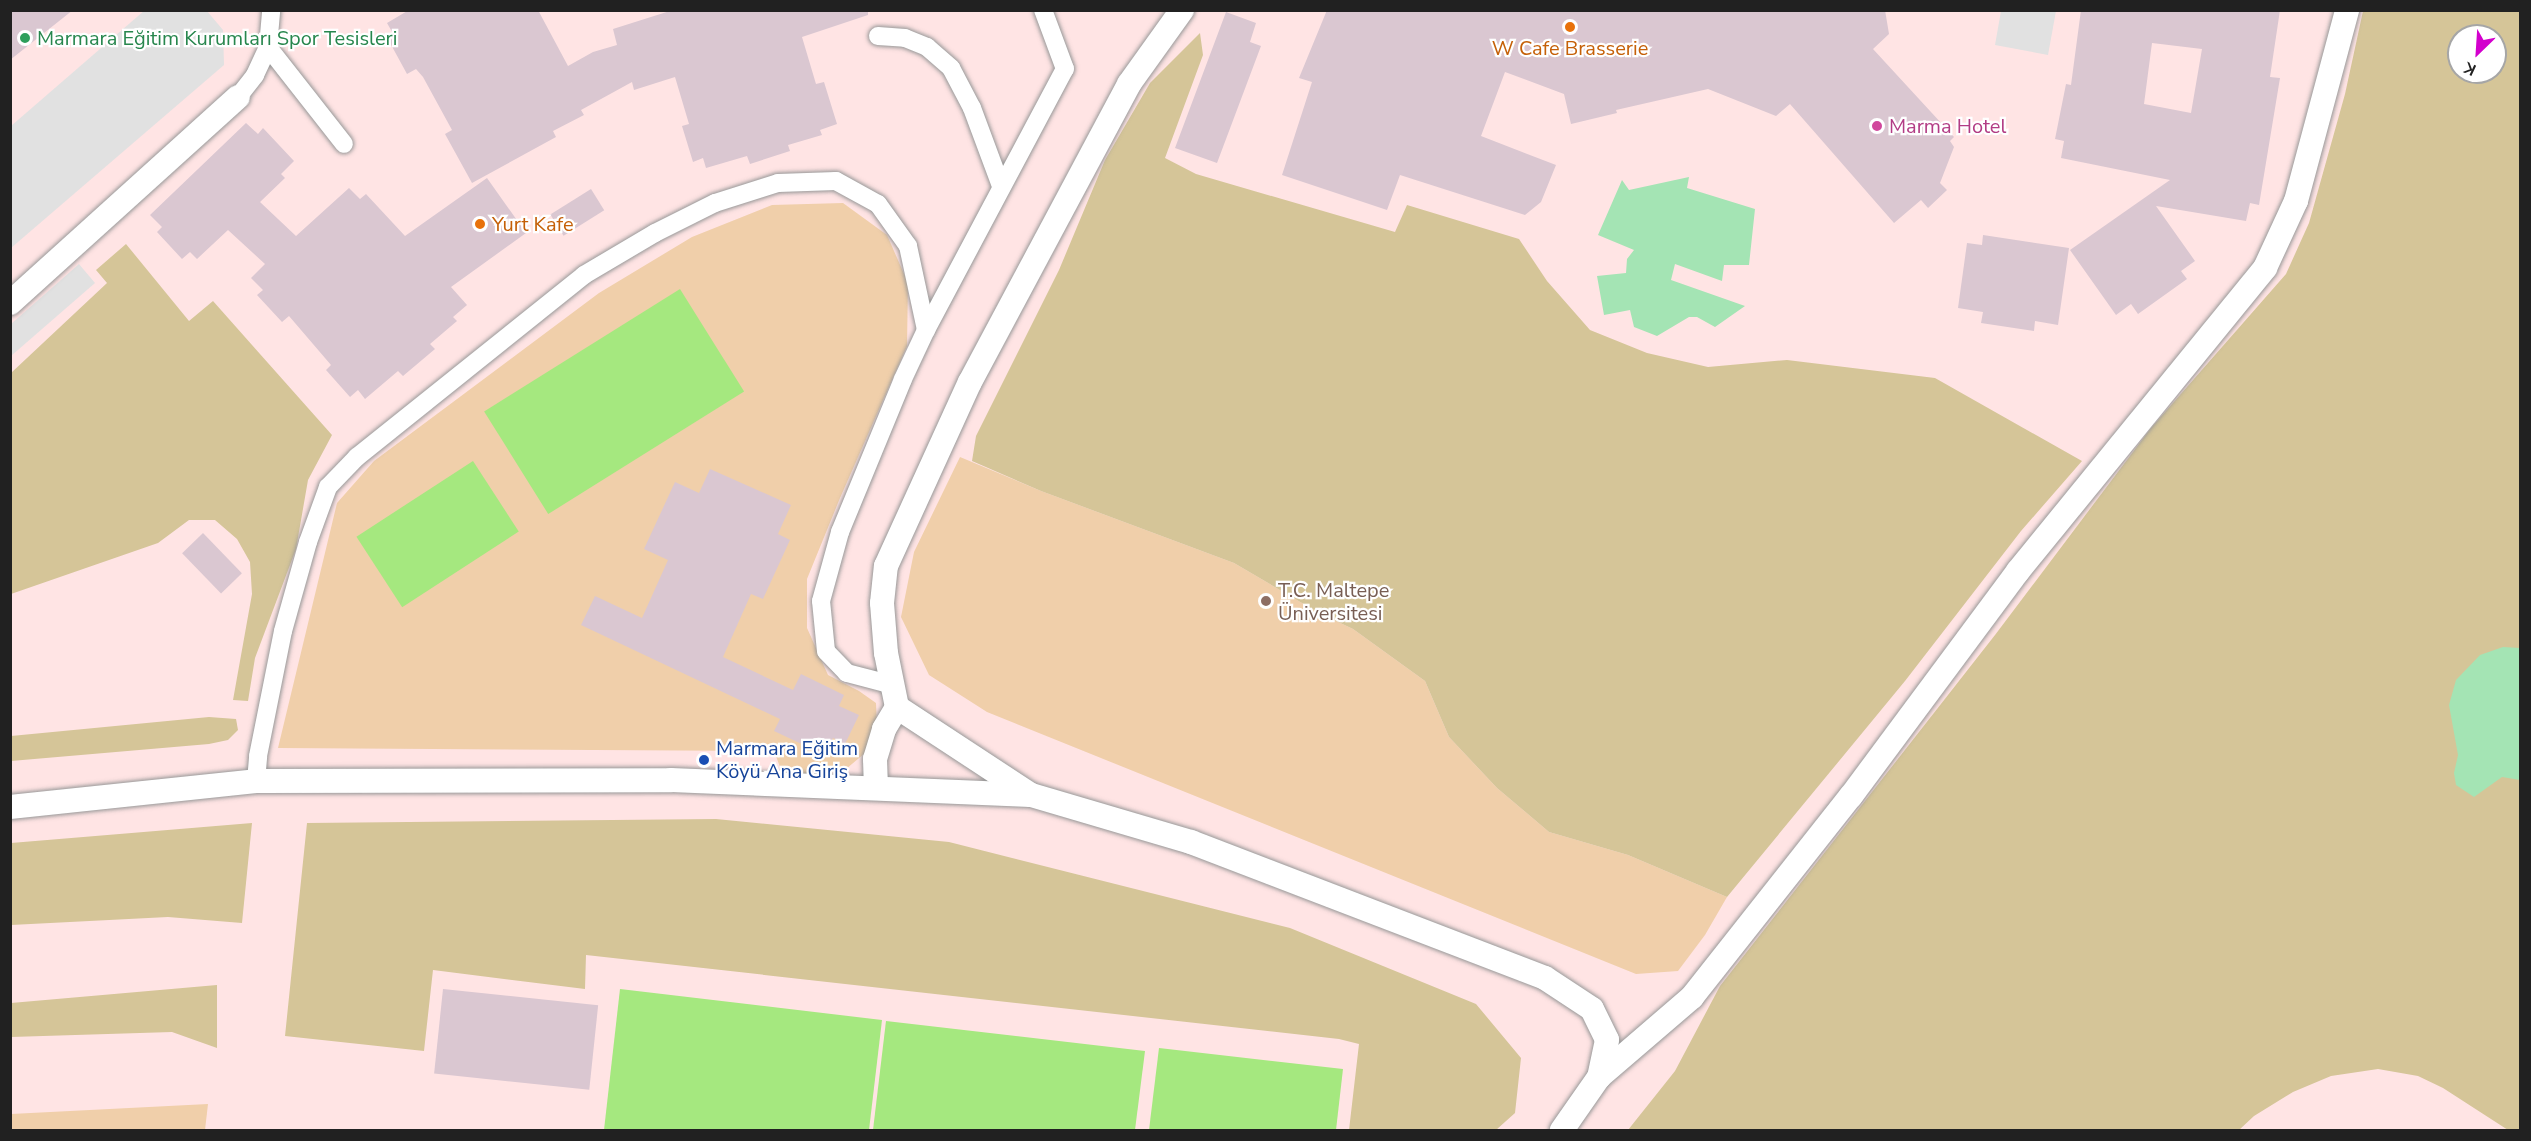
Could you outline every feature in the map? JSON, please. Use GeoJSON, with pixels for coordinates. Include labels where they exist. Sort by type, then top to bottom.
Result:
{"type":"FeatureCollection","features":[{"type":"Feature","properties":{"kind":"street"},"geometry":{"type":"LineString","coordinates":[[10,303],[238,97],[255,75],[268,47],[271,10]]}},
{"type":"Feature","properties":{"kind":"street"},"geometry":{"type":"LineString","coordinates":[[1031,795],[883,685],[847,673],[826,651],[821,601],[840,532],[926,330],[1065,69],[1043,10]]}},
{"type":"Feature","properties":{"kind":"street"},"geometry":{"type":"LineString","coordinates":[[876,788],[875,759],[895,696],[886,653],[882,603],[886,566],[969,382],[1129,84],[1182,10]]}},
{"type":"Feature","properties":{"kind":"street"},"geometry":{"type":"LineString","coordinates":[[1562,1131],[1599,1077],[1692,998],[1851,796],[2018,571],[2265,268],[2296,201],[2347,10]]}},
{"type":"Feature","properties":{"kind":"street"},"geometry":{"type":"LineString","coordinates":[[878,36],[905,38],[927,47],[951,68],[972,108],[1001,186]]}},
{"type":"Feature","properties":{"kind":"street"},"geometry":{"type":"LineString","coordinates":[[268,47],[344,144]]}},
{"type":"Feature","properties":{"kind":"street"},"geometry":{"type":"LineString","coordinates":[[256,781],[258,756],[283,631],[308,542],[328,486],[357,457],[584,275],[655,233],[714,203],[778,183],[836,181],[878,204],[908,246],[926,330]]}},
{"type":"Feature","properties":{"kind":"street"},"geometry":{"type":"LineString","coordinates":[[10,807],[256,781],[671,780],[1031,795],[1191,842],[1545,978],[1593,1009],[1607,1040],[1599,1077]]}},
{"type":"Feature","properties":{"kind":"shaded area"},"geometry":{"type":"Polygon","coordinates":[[[145,10],[207,11],[223,30],[224,65],[11,248],[11,126],[145,10]]]}},
{"type":"Feature","properties":{"kind":"shaded area","name":"T.C. Maltepe Üniversitesi"},"geometry":{"type":"Polygon","coordinates":[[[11,11],[2520,11],[2520,1130],[11,1130],[11,11]]]}},
{"type":"Feature","properties":{"kind":"shaded area"},"geometry":{"type":"Polygon","coordinates":[[[2001,11],[2056,11],[2048,55],[1995,45],[2001,11]]]}},
{"type":"Feature","properties":{"kind":"shaded area"},"geometry":{"type":"Polygon","coordinates":[[[2363,11],[2520,11],[2520,1130],[2508,1130],[2443,1088],[2418,1076],[2378,1069],[2331,1076],[2293,1092],[2254,1116],[2239,1130],[1628,1130],[1675,1071],[1720,986],[1995,635],[2151,428],[2286,274],[2309,223],[2345,94],[2363,11]]]}},
{"type":"Feature","properties":{"kind":"shaded area"},"geometry":{"type":"Polygon","coordinates":[[[1200,33],[1203,55],[1165,158],[1196,174],[1395,232],[1407,205],[1519,239],[1547,281],[1590,330],[1647,353],[1708,367],[1787,360],[1935,378],[2082,461],[2021,531],[1905,681],[1727,897],[1628,855],[1549,832],[1497,788],[1449,737],[1425,681],[1353,629],[1319,613],[1234,563],[1041,491],[972,461],[976,436],[1059,270],[1105,160],[1150,83],[1200,33]]]}},
{"type":"Feature","properties":{"kind":"shaded area"},"geometry":{"type":"Polygon","coordinates":[[[1689,177],[1687,188],[1755,209],[1749,265],[1724,265],[1722,281],[1675,264],[1671,280],[1745,306],[1715,327],[1697,317],[1689,317],[1657,336],[1634,327],[1630,310],[1604,315],[1597,276],[1626,273],[1627,259],[1634,250],[1598,235],[1622,180],[1629,190],[1689,177]]]}},
{"type":"Feature","properties":{"kind":"shaded area"},"geometry":{"type":"Polygon","coordinates":[[[843,203],[887,235],[908,283],[907,346],[807,579],[807,628],[828,675],[876,703],[877,727],[865,753],[846,769],[792,775],[780,767],[774,751],[278,748],[337,503],[374,461],[599,293],[692,237],[772,205],[843,203]]]}},
{"type":"Feature","properties":{"kind":"shaded area"},"geometry":{"type":"Polygon","coordinates":[[[126,244],[189,321],[213,301],[332,435],[308,480],[296,549],[255,658],[248,701],[233,700],[252,594],[250,562],[237,539],[215,520],[189,520],[158,543],[11,594],[11,373],[107,283],[96,270],[126,244]]]}},
{"type":"Feature","properties":{"kind":"shaded area"},"geometry":{"type":"Polygon","coordinates":[[[79,264],[95,283],[11,356],[11,324],[79,264]]]}},
{"type":"Feature","properties":{"kind":"shaded area"},"geometry":{"type":"Polygon","coordinates":[[[960,457],[1041,491],[1234,563],[1319,613],[1353,629],[1425,681],[1449,737],[1497,788],[1549,832],[1628,855],[1727,897],[1705,935],[1678,971],[1636,974],[987,712],[929,675],[901,617],[914,552],[960,457]]]}},
{"type":"Feature","properties":{"kind":"shaded area"},"geometry":{"type":"Polygon","coordinates":[[[2503,647],[2520,648],[2520,780],[2502,777],[2474,797],[2456,785],[2454,773],[2458,755],[2449,705],[2456,680],[2480,655],[2503,647]]]}},
{"type":"Feature","properties":{"kind":"shaded area"},"geometry":{"type":"Polygon","coordinates":[[[209,717],[236,719],[238,730],[228,740],[209,744],[11,761],[11,736],[209,717]]]}},
{"type":"Feature","properties":{"kind":"shaded area"},"geometry":{"type":"Polygon","coordinates":[[[716,819],[949,842],[1290,928],[1476,1004],[1521,1058],[1515,1113],[1496,1130],[1349,1130],[1359,1044],[1339,1039],[586,955],[585,989],[433,970],[424,1051],[285,1036],[307,823],[716,819]]]}},
{"type":"Feature","properties":{"kind":"shaded area"},"geometry":{"type":"Polygon","coordinates":[[[252,823],[242,923],[168,917],[11,925],[11,843],[252,823]]]}},
{"type":"Feature","properties":{"kind":"shaded area"},"geometry":{"type":"Polygon","coordinates":[[[217,985],[217,1048],[172,1032],[11,1037],[11,1003],[217,985]]]}},
{"type":"Feature","properties":{"kind":"shaded area"},"geometry":{"type":"Polygon","coordinates":[[[208,1104],[205,1130],[11,1130],[11,1114],[208,1104]]]}},
{"type":"Feature","properties":{"kind":"green space"},"geometry":{"type":"Polygon","coordinates":[[[680,289],[744,392],[548,514],[484,411],[680,289]]]}},
{"type":"Feature","properties":{"kind":"green space"},"geometry":{"type":"Polygon","coordinates":[[[473,461],[519,531],[402,607],[356,537],[473,461]]]}},
{"type":"Feature","properties":{"kind":"green space"},"geometry":{"type":"Polygon","coordinates":[[[620,989],[882,1020],[869,1130],[604,1130],[620,989]]]}},
{"type":"Feature","properties":{"kind":"green space"},"geometry":{"type":"Polygon","coordinates":[[[886,1021],[1145,1051],[1135,1130],[873,1130],[886,1021]]]}},
{"type":"Feature","properties":{"kind":"green space"},"geometry":{"type":"Polygon","coordinates":[[[1159,1048],[1343,1069],[1336,1130],[1149,1130],[1159,1048]]]}},
{"type":"Feature","properties":{"kind":"building","name":"Marmara Eğitim Kurumları Spor Tesisleri"},"geometry":{"type":"Polygon","coordinates":[[[10,10],[73,10],[10,60],[10,10]]]}},
{"type":"Feature","properties":{"kind":"building"},"geometry":{"type":"Polygon","coordinates":[[[409,10],[538,10],[568,66],[593,52],[617,45],[613,29],[673,10],[868,10],[868,15],[802,37],[816,84],[824,82],[837,124],[820,130],[822,135],[788,145],[790,151],[750,164],[747,156],[706,168],[703,158],[693,162],[682,126],[689,124],[675,77],[634,90],[632,82],[581,110],[584,115],[553,131],[556,137],[472,183],[445,134],[452,130],[423,77],[416,69],[407,74],[389,41],[395,37],[387,23],[409,10]]]}},
{"type":"Feature","properties":{"kind":"building"},"geometry":{"type":"Polygon","coordinates":[[[1327,10],[1885,10],[1889,34],[1873,49],[1954,137],[1950,141],[1954,147],[1940,183],[1947,190],[1928,208],[1921,200],[1894,223],[1790,104],[1776,116],[1708,89],[1616,110],[1617,113],[1571,124],[1564,94],[1505,72],[1481,136],[1556,165],[1541,202],[1525,215],[1400,175],[1387,210],[1282,175],[1312,82],[1299,78],[1327,10]]]}},
{"type":"Feature","properties":{"kind":"building"},"geometry":{"type":"Polygon","coordinates":[[[2081,10],[2280,10],[2270,77],[2280,78],[2259,205],[2250,203],[2246,221],[2156,206],[2195,261],[2181,271],[2187,279],[2138,314],[2131,304],[2116,315],[2070,250],[2170,180],[2061,158],[2064,141],[2055,139],[2066,84],[2071,85],[2081,10]],[[2152,43],[2144,104],[2191,113],[2202,49],[2152,43]]]}},
{"type":"Feature","properties":{"kind":"building"},"geometry":{"type":"Polygon","coordinates":[[[1226,12],[1256,23],[1250,42],[1261,46],[1217,163],[1175,148],[1226,12]]]}},
{"type":"Feature","properties":{"kind":"building"},"geometry":{"type":"Polygon","coordinates":[[[246,123],[258,134],[263,128],[294,161],[281,174],[285,178],[260,202],[296,236],[349,188],[360,199],[366,194],[405,236],[487,178],[526,233],[451,287],[467,305],[453,317],[457,321],[430,344],[435,349],[403,376],[398,371],[365,399],[358,390],[350,397],[326,370],[331,365],[289,316],[282,322],[257,295],[263,290],[251,278],[265,264],[228,230],[197,259],[190,252],[182,259],[157,232],[162,227],[150,215],[246,123]]]}},
{"type":"Feature","properties":{"kind":"building"},"geometry":{"type":"Polygon","coordinates":[[[591,189],[604,210],[564,236],[550,214],[591,189]]]}},
{"type":"Feature","properties":{"kind":"building"},"geometry":{"type":"Polygon","coordinates":[[[1983,235],[2069,248],[2058,325],[2035,321],[2034,331],[1981,323],[1983,312],[1958,308],[1967,243],[1982,245],[1983,235]]]}},
{"type":"Feature","properties":{"kind":"building"},"geometry":{"type":"Polygon","coordinates":[[[710,469],[791,505],[778,534],[790,540],[763,599],[751,594],[723,657],[793,690],[801,674],[844,695],[839,706],[859,715],[845,744],[833,738],[825,755],[774,731],[780,719],[581,625],[595,596],[642,618],[668,560],[644,549],[675,482],[699,493],[710,469]]]}},
{"type":"Feature","properties":{"kind":"building"},"geometry":{"type":"Polygon","coordinates":[[[203,533],[242,573],[221,593],[182,553],[203,533]]]}},
{"type":"Feature","properties":{"kind":"building"},"geometry":{"type":"Polygon","coordinates":[[[443,989],[598,1005],[589,1090],[434,1074],[443,989]]]}},
{"type":"Feature","properties":{"kind":"place","name":"W Cafe Brasserie"},"geometry":{"type":"Point","coordinates":[1570,27]}},
{"type":"Feature","properties":{"kind":"place","name":"Marmara Eğitim Kurumları Spor Tesisleri"},"geometry":{"type":"Point","coordinates":[25,38]}},
{"type":"Feature","properties":{"kind":"place","name":"Marma Hotel"},"geometry":{"type":"Point","coordinates":[1877,126]}},
{"type":"Feature","properties":{"kind":"place","name":"Yurt Kafe"},"geometry":{"type":"Point","coordinates":[480,224]}},
{"type":"Feature","properties":{"kind":"place","name":"T.C. Maltepe Üniversitesi"},"geometry":{"type":"Point","coordinates":[1266,601]}},
{"type":"Feature","properties":{"kind":"place","name":"Marmara Eğitim Köyü Ana Giriş"},"geometry":{"type":"Point","coordinates":[704,760]}}]}
